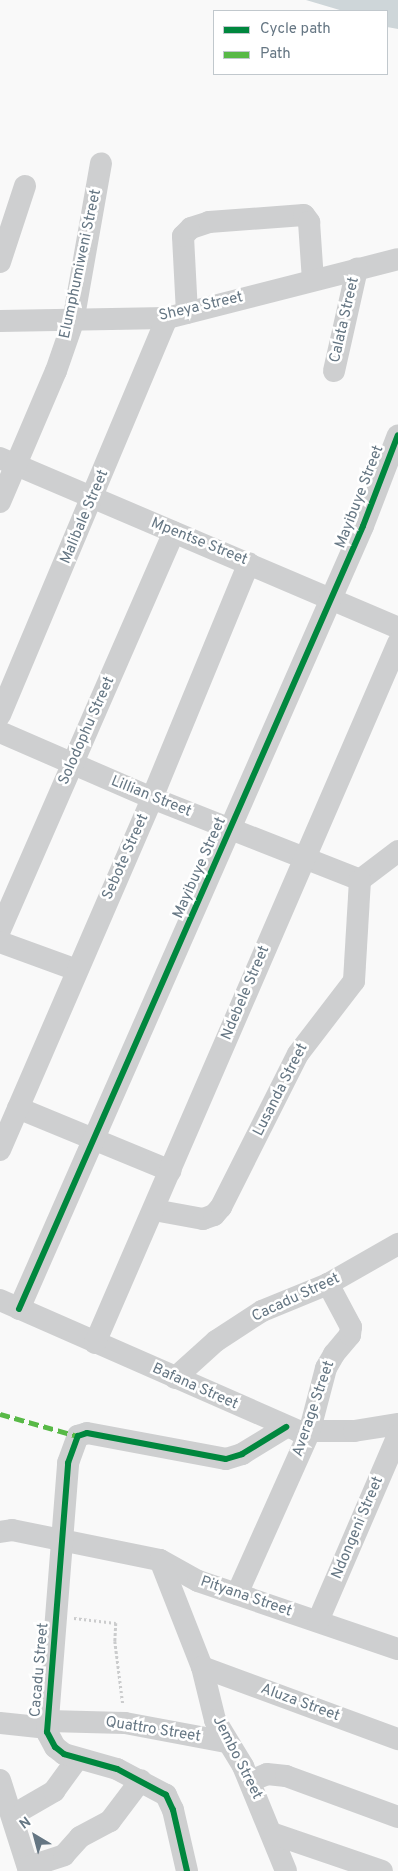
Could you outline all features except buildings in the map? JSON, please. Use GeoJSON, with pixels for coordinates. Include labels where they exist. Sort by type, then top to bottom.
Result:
{"type":"FeatureCollection","features":[{"type":"Feature","properties":{"kind":"street","name":"Elumphumiweni Street"},"geometry":{"type":"LineString","coordinates":[[0,502],[8,461],[56,371],[72,322],[101,163]]}},
{"type":"Feature","properties":{"kind":"street"},"geometry":{"type":"LineString","coordinates":[[0,262],[25,186]]}},
{"type":"Feature","properties":{"kind":"street"},"geometry":{"type":"LineString","coordinates":[[177,316],[183,236],[191,228],[209,222],[304,215],[309,222],[314,280]]}},
{"type":"Feature","properties":{"kind":"street","name":"Sheya Street"},"geometry":{"type":"LineString","coordinates":[[0,320],[72,322],[177,316],[398,259]]}},
{"type":"Feature","properties":{"kind":"street","name":"Calata Street"},"geometry":{"type":"LineString","coordinates":[[334,370],[357,269]]}},
{"type":"Feature","properties":{"kind":"street","name":"Malibale Street"},"geometry":{"type":"LineString","coordinates":[[0,715],[93,498],[177,316]]}},
{"type":"Feature","properties":{"kind":"street","name":"Mayibuye Street"},"geometry":{"type":"LineString","coordinates":[[10,1305],[95,1139],[331,599],[398,435]]}},
{"type":"Feature","properties":{"kind":"street","name":"Mpentse Street"},"geometry":{"type":"LineString","coordinates":[[8,461],[398,628]]}},
{"type":"Feature","properties":{"kind":"street","name":"Solodophu Street"},"geometry":{"type":"LineString","coordinates":[[0,930],[174,532]]}},
{"type":"Feature","properties":{"kind":"street","name":"Sebote Street"},"geometry":{"type":"LineString","coordinates":[[0,1150],[152,798],[249,563]]}},
{"type":"Feature","properties":{"kind":"street","name":"Ndebele Street"},"geometry":{"type":"LineString","coordinates":[[95,1343],[398,643]]}},
{"type":"Feature","properties":{"kind":"street","name":"Lillian Street"},"geometry":{"type":"LineString","coordinates":[[0,732],[152,798],[360,880]]}},
{"type":"Feature","properties":{"kind":"street"},"geometry":{"type":"LineString","coordinates":[[360,880],[398,851]]}},
{"type":"Feature","properties":{"kind":"street","name":"Lusanda Street"},"geometry":{"type":"LineString","coordinates":[[154,1210],[203,1219],[214,1215],[221,1207],[298,1054],[354,981],[360,880]]}},
{"type":"Feature","properties":{"kind":"street"},"geometry":{"type":"LineString","coordinates":[[0,942],[77,970]]}},
{"type":"Feature","properties":{"kind":"street"},"geometry":{"type":"LineString","coordinates":[[18,1108],[171,1171]]}},
{"type":"Feature","properties":{"kind":"street","name":"Cacadu Street"},"geometry":{"type":"LineString","coordinates":[[175,1378],[216,1341],[262,1311],[328,1284],[398,1244]]}},
{"type":"Feature","properties":{"kind":"street","name":"Average Street"},"geometry":{"type":"LineString","coordinates":[[237,1594],[309,1433],[326,1368],[351,1331],[328,1284]]}},
{"type":"Feature","properties":{"kind":"street","name":"Bafana Street"},"geometry":{"type":"LineString","coordinates":[[10,1305],[286,1427],[309,1433],[354,1431],[398,1424]]}},
{"type":"Feature","properties":{"kind":"street","name":"Cacadu Street"},"geometry":{"type":"LineString","coordinates":[[187,1871],[170,1801],[161,1790],[117,1769],[77,1759],[55,1746],[48,1724],[64,1542],[66,1479],[78,1436],[87,1434],[214,1459],[226,1459],[242,1454],[286,1427]]}},
{"type":"Feature","properties":{"kind":"street","name":"Ndongeni Street"},"geometry":{"type":"LineString","coordinates":[[318,1621],[398,1435]]}},
{"type":"Feature","properties":{"kind":"street","name":"Pityana Street"},"geometry":{"type":"LineString","coordinates":[[0,1532],[12,1530],[160,1560],[198,1581],[397,1647]]}},
{"type":"Feature","properties":{"kind":"street","name":"Jembo Street"},"geometry":{"type":"LineString","coordinates":[[160,1560],[202,1667],[215,1720],[250,1781],[274,1834],[286,1871]]}},
{"type":"Feature","properties":{"kind":"street","name":"Aluza Street"},"geometry":{"type":"LineString","coordinates":[[202,1667],[398,1739]]}},
{"type":"Feature","properties":{"kind":"street","name":"Quattro Street"},"geometry":{"type":"LineString","coordinates":[[0,1723],[125,1723],[228,1742]]}},
{"type":"Feature","properties":{"kind":"street"},"geometry":{"type":"LineString","coordinates":[[25,1808],[54,1791],[77,1759]]}},
{"type":"Feature","properties":{"kind":"street"},"geometry":{"type":"LineString","coordinates":[[250,1781],[267,1774],[286,1776],[398,1817]]}},
{"type":"Feature","properties":{"kind":"street"},"geometry":{"type":"LineString","coordinates":[[0,1780],[28,1869],[64,1855],[80,1837],[110,1821],[140,1780]]}},
{"type":"Feature","properties":{"kind":"street"},"geometry":{"type":"LineString","coordinates":[[274,1834],[382,1871]]}},
{"type":"Feature","properties":{"kind":"path"},"geometry":{"type":"LineString","coordinates":[[58,1616],[116,1623],[115,1641],[125,1723]]}},
{"type":"Feature","properties":{"kind":"shaded area"},"geometry":{"type":"Polygon","coordinates":[[[306,0],[398,0],[398,29],[388,27],[388,10],[340,10],[306,0]]]}},
{"type":"Feature","properties":{"kind":"marked path"},"geometry":{"type":"LineString","coordinates":[[0,1414],[78,1436]]}},
{"type":"Feature","properties":{"kind":"cycle path"},"geometry":{"type":"LineString","coordinates":[[19,1309],[363,526],[398,435]]}},
{"type":"Feature","properties":{"kind":"cycle path"},"geometry":{"type":"LineString","coordinates":[[187,1871],[173,1810],[166,1795],[117,1769],[64,1754],[55,1747],[47,1732],[68,1463],[78,1436],[87,1433],[226,1459],[242,1454],[286,1427]]}}]}
